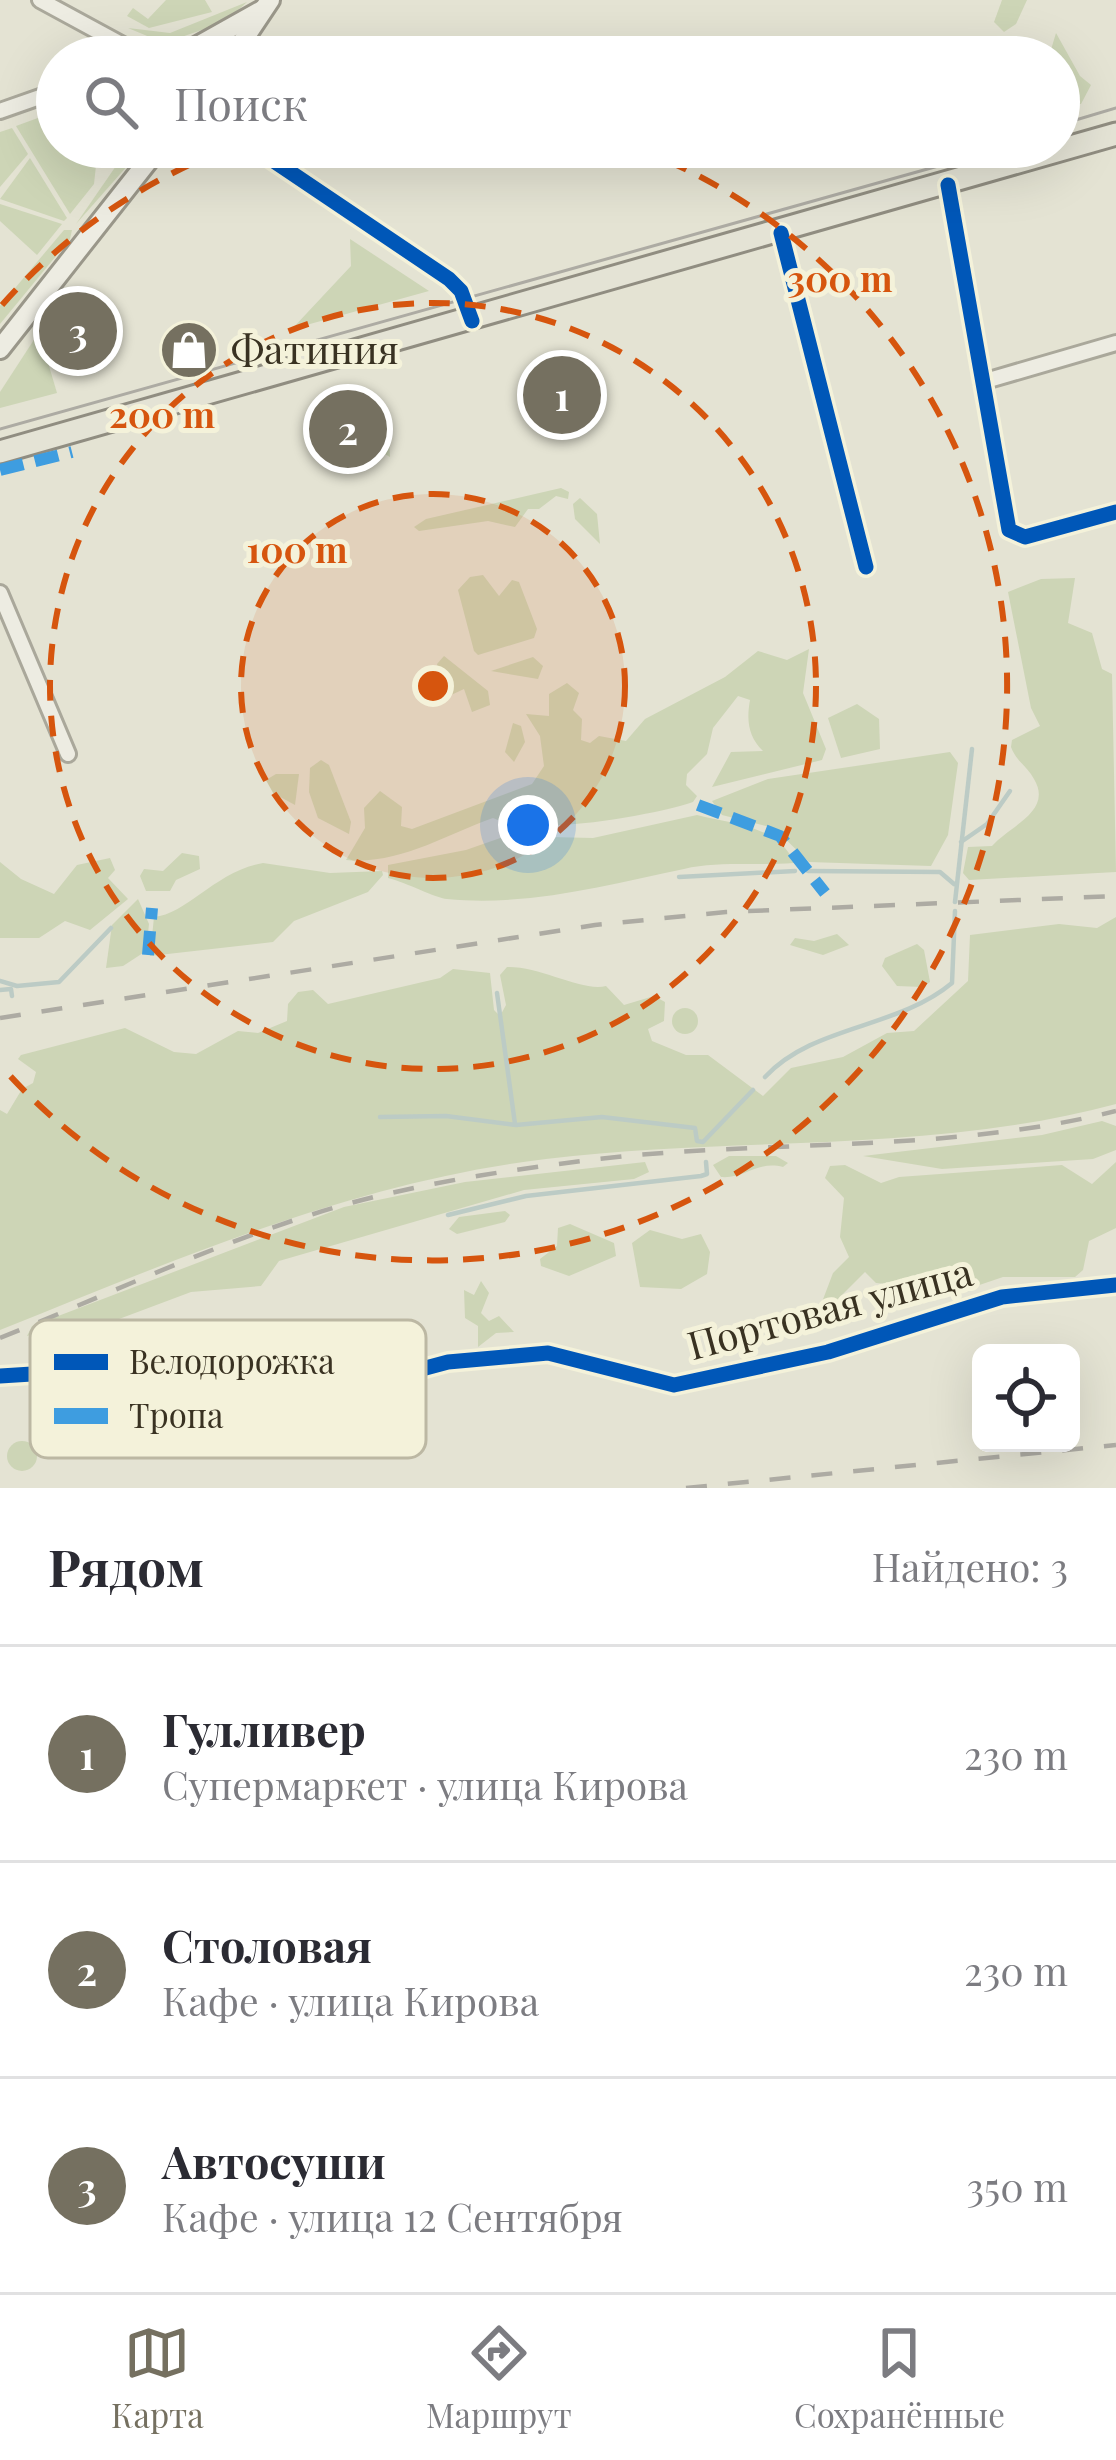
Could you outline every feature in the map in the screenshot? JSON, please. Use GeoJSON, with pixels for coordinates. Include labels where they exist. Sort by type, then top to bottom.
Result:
{"type":"FeatureCollection","features":[{"type":"Feature","properties":{"kind":"main road"},"geometry":{"type":"LineString","coordinates":[[214,36],[266,5]]}},
{"type":"Feature","properties":{"kind":"main road"},"geometry":{"type":"LineString","coordinates":[[246,36],[266,5]]}},
{"type":"Feature","properties":{"kind":"main road"},"geometry":{"type":"LineString","coordinates":[[1080,145],[1116,134]]}},
{"type":"Feature","properties":{"kind":"main road"},"geometry":{"type":"LineString","coordinates":[[0,349],[142,168]]}},
{"type":"Feature","properties":{"kind":"main road"},"geometry":{"type":"LineString","coordinates":[[0,452],[1002,168]]}},
{"type":"Feature","properties":{"kind":"street"},"geometry":{"type":"LineString","coordinates":[[40,0],[108,36]]}},
{"type":"Feature","properties":{"kind":"street"},"geometry":{"type":"LineString","coordinates":[[0,112],[36,99]]}},
{"type":"Feature","properties":{"kind":"street"},"geometry":{"type":"LineString","coordinates":[[284,168],[449,279],[461,291],[472,321]]}},
{"type":"Feature","properties":{"kind":"street"},"geometry":{"type":"LineString","coordinates":[[948,184],[1014,536],[1116,512]]}},
{"type":"Feature","properties":{"kind":"street"},"geometry":{"type":"LineString","coordinates":[[781,233],[866,567]]}},
{"type":"Feature","properties":{"kind":"street"},"geometry":{"type":"LineString","coordinates":[[982,382],[1116,344]]}},
{"type":"Feature","properties":{"kind":"street"},"geometry":{"type":"LineString","coordinates":[[2,603],[68,754]]}},
{"type":"Feature","properties":{"kind":"street","name":"Портовая улица"},"geometry":{"type":"LineString","coordinates":[[426,1368],[548,1353],[674,1385],[828,1352],[1001,1297],[1116,1285]]}},
{"type":"Feature","properties":{"kind":"street","name":"Портовая улица"},"geometry":{"type":"LineString","coordinates":[[0,1376],[30,1374]]}},
{"type":"Feature","properties":{"kind":"green space"},"geometry":{"type":"Polygon","coordinates":[[[166,0],[205,0],[212,12],[149,28],[127,16],[133,8],[148,19],[166,0]]]}},
{"type":"Feature","properties":{"kind":"green space"},"geometry":{"type":"Polygon","coordinates":[[[1002,0],[1027,0],[1016,24],[1004,32],[994,22],[1002,0]]]}},
{"type":"Feature","properties":{"kind":"green space"},"geometry":{"type":"Polygon","coordinates":[[[247,2],[225,22],[184,36],[147,36],[128,28],[170,33],[247,2]]]}},
{"type":"Feature","properties":{"kind":"green space"},"geometry":{"type":"Polygon","coordinates":[[[1080,76],[1091,85],[1080,104],[1080,76]]]}},
{"type":"Feature","properties":{"kind":"green space"},"geometry":{"type":"Polygon","coordinates":[[[36,119],[36,159],[16,126],[36,119]]]}},
{"type":"Feature","properties":{"kind":"green space"},"geometry":{"type":"Polygon","coordinates":[[[12,128],[28,154],[0,187],[0,132],[12,128]]]}},
{"type":"Feature","properties":{"kind":"green space"},"geometry":{"type":"Polygon","coordinates":[[[30,158],[67,218],[64,221],[0,199],[30,158]]]}},
{"type":"Feature","properties":{"kind":"green space"},"geometry":{"type":"Polygon","coordinates":[[[42,168],[96,168],[94,184],[70,214],[42,168]]]}},
{"type":"Feature","properties":{"kind":"green space"},"geometry":{"type":"Polygon","coordinates":[[[115,168],[125,168],[76,224],[115,168]]]}},
{"type":"Feature","properties":{"kind":"green space"},"geometry":{"type":"Polygon","coordinates":[[[0,204],[62,224],[37,255],[0,221],[0,204]]]}},
{"type":"Feature","properties":{"kind":"green space"},"geometry":{"type":"Polygon","coordinates":[[[64,230],[72,230],[70,239],[0,324],[0,306],[64,230]]]}},
{"type":"Feature","properties":{"kind":"green space"},"geometry":{"type":"Polygon","coordinates":[[[350,239],[429,291],[292,329],[351,266],[350,239]]]}},
{"type":"Feature","properties":{"kind":"green space"},"geometry":{"type":"Polygon","coordinates":[[[39,332],[57,393],[0,408],[0,392],[39,332]]]}},
{"type":"Feature","properties":{"kind":"green space"},"geometry":{"type":"Polygon","coordinates":[[[362,394],[373,395],[388,410],[390,457],[368,444],[356,403],[362,394]]]}},
{"type":"Feature","properties":{"kind":"green space"},"geometry":{"type":"Polygon","coordinates":[[[561,488],[569,492],[568,499],[556,496],[539,509],[528,509],[515,527],[488,521],[419,531],[414,527],[426,519],[561,488]]]}},
{"type":"Feature","properties":{"kind":"green space"},"geometry":{"type":"Polygon","coordinates":[[[580,498],[597,514],[600,544],[575,519],[573,504],[580,498]]]}},
{"type":"Feature","properties":{"kind":"green space"},"geometry":{"type":"Polygon","coordinates":[[[483,575],[499,596],[512,580],[519,582],[537,629],[534,638],[478,655],[474,651],[458,590],[470,577],[483,575]]]}},
{"type":"Feature","properties":{"kind":"green space"},"geometry":{"type":"Polygon","coordinates":[[[1075,578],[1068,623],[1092,633],[1102,669],[1112,674],[1116,872],[969,880],[963,873],[968,847],[992,846],[1027,817],[1038,800],[1034,779],[1011,747],[1012,740],[1040,726],[1031,708],[1008,592],[1041,579],[1075,578]]]}},
{"type":"Feature","properties":{"kind":"green space"},"geometry":{"type":"Polygon","coordinates":[[[809,649],[803,693],[826,749],[822,760],[712,787],[731,752],[763,751],[750,728],[750,700],[738,696],[713,728],[707,754],[687,774],[686,785],[697,796],[693,802],[562,825],[493,818],[403,853],[346,860],[365,828],[364,808],[380,791],[402,807],[401,826],[412,829],[532,784],[544,766],[540,736],[526,714],[549,716],[549,694],[567,683],[579,693],[573,710],[582,719],[581,740],[590,743],[599,736],[626,741],[645,719],[725,677],[758,651],[787,660],[809,649]]]}},
{"type":"Feature","properties":{"kind":"green space"},"geometry":{"type":"Polygon","coordinates":[[[444,656],[488,691],[490,705],[472,712],[464,689],[449,696],[443,692],[437,664],[444,656]]]}},
{"type":"Feature","properties":{"kind":"green space"},"geometry":{"type":"Polygon","coordinates":[[[533,657],[543,666],[538,679],[491,671],[533,657]]]}},
{"type":"Feature","properties":{"kind":"green space"},"geometry":{"type":"Polygon","coordinates":[[[857,704],[879,719],[880,749],[841,758],[828,718],[857,704]]]}},
{"type":"Feature","properties":{"kind":"green space"},"geometry":{"type":"Polygon","coordinates":[[[513,723],[521,726],[525,742],[514,762],[505,752],[513,723]]]}},
{"type":"Feature","properties":{"kind":"green space"},"geometry":{"type":"Polygon","coordinates":[[[950,752],[958,763],[948,835],[931,866],[809,862],[774,828],[722,815],[712,801],[768,779],[950,752]]]}},
{"type":"Feature","properties":{"kind":"green space"},"geometry":{"type":"Polygon","coordinates":[[[321,760],[329,765],[351,822],[349,834],[318,818],[309,792],[310,768],[321,760]]]}},
{"type":"Feature","properties":{"kind":"green space"},"geometry":{"type":"Polygon","coordinates":[[[276,774],[299,774],[295,805],[273,793],[266,780],[276,774]]]}},
{"type":"Feature","properties":{"kind":"green space"},"geometry":{"type":"Polygon","coordinates":[[[697,815],[766,834],[778,841],[794,863],[697,867],[507,900],[447,899],[388,878],[388,865],[466,850],[506,836],[593,838],[697,815]]]}},
{"type":"Feature","properties":{"kind":"green space"},"geometry":{"type":"Polygon","coordinates":[[[182,853],[199,856],[200,869],[176,880],[170,891],[146,891],[140,876],[144,869],[163,871],[182,853]]]}},
{"type":"Feature","properties":{"kind":"green space"},"geometry":{"type":"Polygon","coordinates":[[[110,858],[115,870],[108,878],[128,899],[90,930],[65,921],[39,938],[0,938],[0,862],[21,879],[54,894],[77,865],[110,858]]]}},
{"type":"Feature","properties":{"kind":"green space"},"geometry":{"type":"Polygon","coordinates":[[[263,863],[330,873],[382,871],[383,875],[368,892],[294,921],[273,942],[150,956],[154,917],[178,908],[231,874],[263,863]]]}},
{"type":"Feature","properties":{"kind":"green space"},"geometry":{"type":"Polygon","coordinates":[[[138,899],[149,924],[146,951],[123,966],[106,968],[112,925],[138,899]]]}},
{"type":"Feature","properties":{"kind":"green space"},"geometry":{"type":"Polygon","coordinates":[[[1116,917],[1116,1104],[975,1130],[617,1152],[474,1170],[404,1185],[267,1226],[0,1330],[0,1110],[7,1114],[22,1089],[33,1083],[36,1072],[18,1059],[21,1055],[125,1028],[174,1052],[196,1054],[238,1031],[258,1033],[287,1021],[288,1004],[298,992],[313,990],[328,1004],[440,978],[453,969],[490,973],[494,1010],[500,1016],[506,1005],[500,975],[507,967],[606,986],[624,1005],[654,996],[665,1002],[664,1021],[648,1029],[652,1041],[686,1055],[708,1055],[763,1096],[791,1068],[843,1057],[887,1033],[914,1031],[968,981],[970,935],[1059,924],[1097,928],[1116,917]]]}},
{"type":"Feature","properties":{"kind":"green space"},"geometry":{"type":"Polygon","coordinates":[[[837,934],[849,945],[823,955],[790,945],[795,938],[814,941],[837,934]]]}},
{"type":"Feature","properties":{"kind":"green space"},"geometry":{"type":"Polygon","coordinates":[[[917,944],[924,950],[930,982],[922,987],[897,986],[882,966],[885,958],[917,944]]]}},
{"type":"Feature","properties":{"kind":"green space"},"geometry":{"type":"Polygon","coordinates":[[[685,1008],[698,1021],[685,1034],[672,1021],[685,1008]]]}},
{"type":"Feature","properties":{"kind":"green space"},"geometry":{"type":"Polygon","coordinates":[[[1102,1121],[1116,1126],[1116,1150],[1093,1159],[942,1169],[863,1156],[1042,1135],[1102,1121]]]}},
{"type":"Feature","properties":{"kind":"green space"},"geometry":{"type":"Polygon","coordinates":[[[729,1156],[776,1156],[788,1163],[721,1177],[713,1165],[729,1156]]]}},
{"type":"Feature","properties":{"kind":"green space"},"geometry":{"type":"Polygon","coordinates":[[[645,1162],[649,1172],[634,1179],[524,1190],[279,1261],[261,1286],[191,1292],[116,1320],[48,1320],[344,1207],[465,1182],[645,1162]]]}},
{"type":"Feature","properties":{"kind":"green space"},"geometry":{"type":"Polygon","coordinates":[[[1116,1162],[1116,1228],[1089,1241],[1083,1270],[1075,1277],[1003,1277],[941,1298],[907,1286],[876,1283],[865,1272],[835,1302],[822,1302],[833,1273],[849,1257],[840,1237],[844,1198],[825,1178],[830,1166],[845,1165],[881,1183],[899,1177],[1062,1165],[1092,1184],[1116,1162]]]}},
{"type":"Feature","properties":{"kind":"green space"},"geometry":{"type":"Polygon","coordinates":[[[505,1211],[510,1215],[505,1222],[457,1234],[449,1229],[459,1217],[505,1211]]]}},
{"type":"Feature","properties":{"kind":"green space"},"geometry":{"type":"Polygon","coordinates":[[[570,1224],[614,1243],[616,1256],[569,1276],[541,1266],[540,1259],[557,1246],[558,1228],[570,1224]]]}},
{"type":"Feature","properties":{"kind":"green space"},"geometry":{"type":"Polygon","coordinates":[[[650,1230],[682,1239],[701,1234],[710,1252],[707,1274],[681,1289],[640,1287],[632,1243],[650,1230]]]}},
{"type":"Feature","properties":{"kind":"green space"},"geometry":{"type":"Polygon","coordinates":[[[481,1281],[489,1293],[481,1313],[489,1321],[499,1316],[514,1332],[496,1333],[478,1347],[478,1326],[465,1318],[464,1290],[474,1295],[481,1281]]]}},
{"type":"Feature","properties":{"kind":"green space"},"geometry":{"type":"Polygon","coordinates":[[[16,1443],[28,1443],[35,1462],[28,1469],[16,1469],[9,1462],[9,1450],[16,1443]]]}},
{"type":"Feature","properties":{"kind":"waterway"},"geometry":{"type":"LineString","coordinates":[[955,902],[972,749]]}},
{"type":"Feature","properties":{"kind":"waterway"},"geometry":{"type":"LineString","coordinates":[[961,842],[987,824],[1010,791]]}},
{"type":"Feature","properties":{"kind":"waterway"},"geometry":{"type":"LineString","coordinates":[[679,877],[795,871]]}},
{"type":"Feature","properties":{"kind":"waterway"},"geometry":{"type":"LineString","coordinates":[[808,871],[940,872],[954,884]]}},
{"type":"Feature","properties":{"kind":"waterway"},"geometry":{"type":"LineString","coordinates":[[765,1077],[807,1047],[906,1010],[952,983],[955,911]]}},
{"type":"Feature","properties":{"kind":"waterway"},"geometry":{"type":"LineString","coordinates":[[0,981],[17,986],[59,982],[111,928]]}},
{"type":"Feature","properties":{"kind":"waterway"},"geometry":{"type":"LineString","coordinates":[[0,990],[11,989],[12,996]]}},
{"type":"Feature","properties":{"kind":"waterway"},"geometry":{"type":"LineString","coordinates":[[497,993],[515,1124]]}},
{"type":"Feature","properties":{"kind":"waterway"},"geometry":{"type":"LineString","coordinates":[[380,1117],[446,1116],[516,1125],[602,1117],[695,1128],[697,1141],[703,1142],[753,1090]]}},
{"type":"Feature","properties":{"kind":"waterway"},"geometry":{"type":"LineString","coordinates":[[448,1215],[526,1196],[701,1176],[707,1174],[706,1162]]}},
{"type":"Feature","properties":{"kind":"tram line"},"geometry":{"type":"LineString","coordinates":[[1080,119],[1116,108]]}},
{"type":"Feature","properties":{"kind":"tram line"},"geometry":{"type":"LineString","coordinates":[[0,429],[931,168]]}},
{"type":"Feature","properties":{"kind":"railway"},"geometry":{"type":"LineString","coordinates":[[0,1018],[595,925],[726,912],[1116,896]]}},
{"type":"Feature","properties":{"kind":"railway"},"geometry":{"type":"LineString","coordinates":[[43,1320],[254,1234],[340,1206],[429,1185],[649,1154],[983,1134],[1116,1111]]}},
{"type":"Feature","properties":{"kind":"railway"},"geometry":{"type":"LineString","coordinates":[[0,1338],[30,1326]]}},
{"type":"Feature","properties":{"kind":"railway"},"geometry":{"type":"LineString","coordinates":[[686,1488],[1116,1445]]}},
{"type":"Feature","properties":{"kind":"marked path"},"geometry":{"type":"LineString","coordinates":[[0,470],[72,452]]}},
{"type":"Feature","properties":{"kind":"marked path"},"geometry":{"type":"LineString","coordinates":[[698,805],[780,836],[825,893]]}},
{"type":"Feature","properties":{"kind":"marked path"},"geometry":{"type":"LineString","coordinates":[[148,955],[152,908]]}},
{"type":"Feature","properties":{"kind":"cycle path"},"geometry":{"type":"LineString","coordinates":[[284,168],[449,279],[461,291],[472,321]]}},
{"type":"Feature","properties":{"kind":"cycle path"},"geometry":{"type":"LineString","coordinates":[[948,185],[1009,530],[1025,537],[1116,512]]}},
{"type":"Feature","properties":{"kind":"cycle path"},"geometry":{"type":"LineString","coordinates":[[781,233],[866,567]]}},
{"type":"Feature","properties":{"kind":"cycle path"},"geometry":{"type":"LineString","coordinates":[[426,1368],[548,1353],[674,1385],[828,1352],[1002,1297],[1116,1285]]}},
{"type":"Feature","properties":{"kind":"cycle path"},"geometry":{"type":"LineString","coordinates":[[0,1376],[30,1374]]}},
{"type":"Feature","properties":{"kind":"place","name":"Автосуши"},"geometry":{"type":"Point","coordinates":[78,331]}},
{"type":"Feature","properties":{"kind":"place","name":"Фатиния"},"geometry":{"type":"Point","coordinates":[189,350]}},
{"type":"Feature","properties":{"kind":"place","name":"Гулливер"},"geometry":{"type":"Point","coordinates":[562,395]}},
{"type":"Feature","properties":{"kind":"place","name":"Столовая"},"geometry":{"type":"Point","coordinates":[348,429]}}]}
